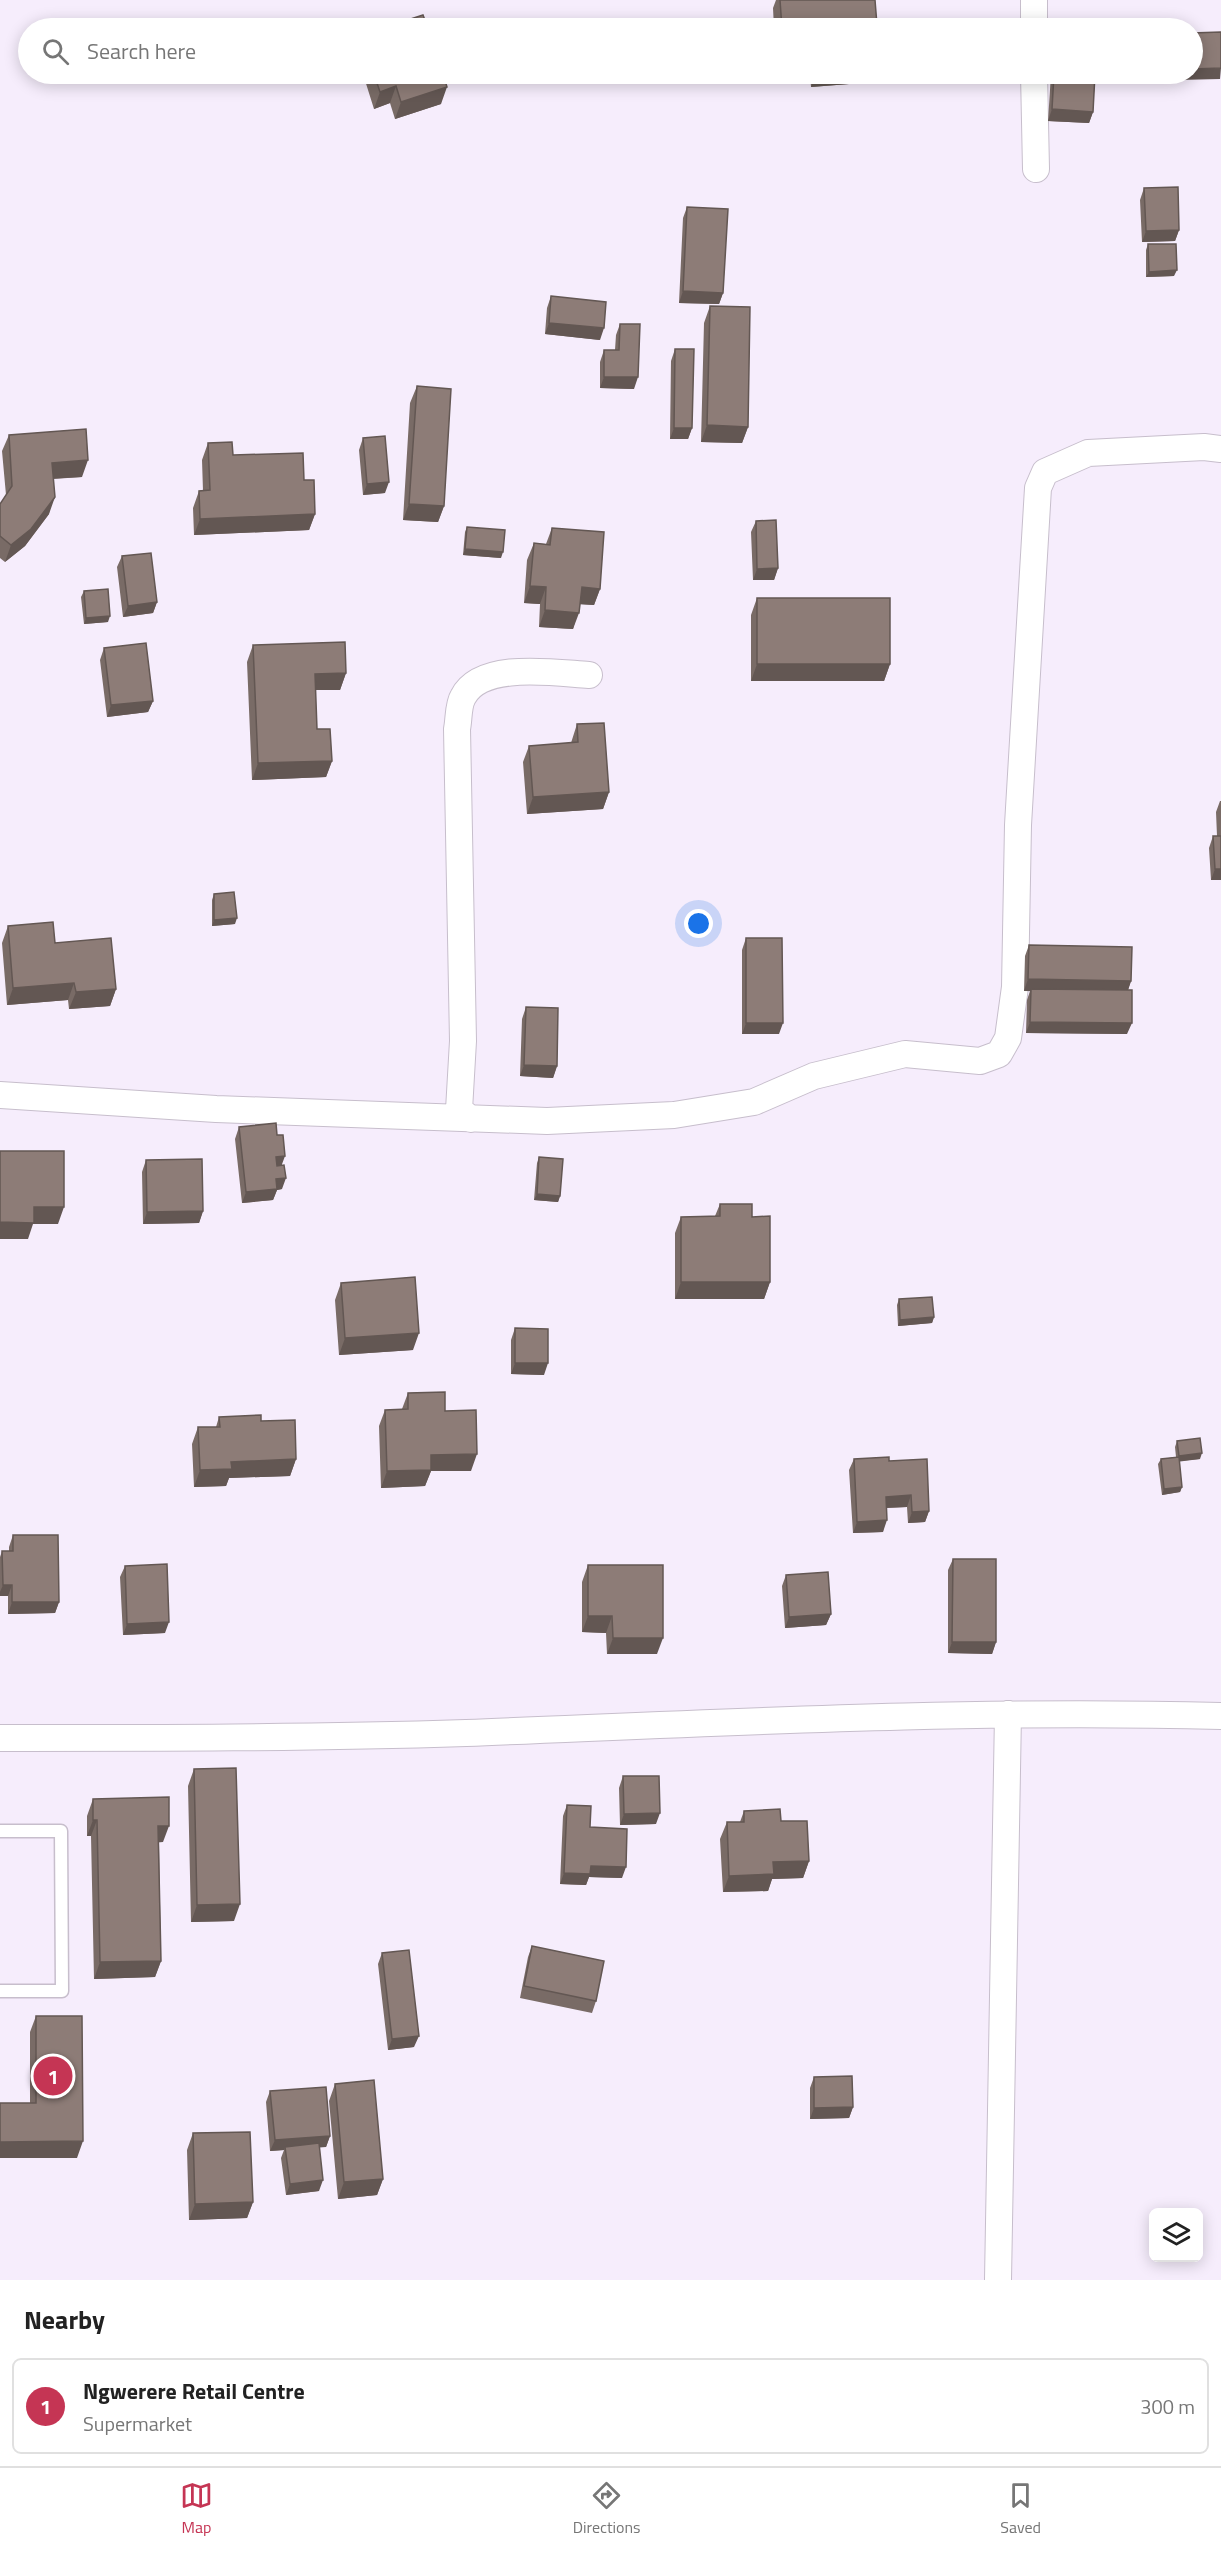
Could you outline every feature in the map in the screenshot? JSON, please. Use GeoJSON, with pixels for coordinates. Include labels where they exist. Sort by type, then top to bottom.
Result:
{"type":"FeatureCollection","features":[{"type":"Feature","properties":{"kind":"street"},"geometry":{"type":"LineString","coordinates":[[1034,0],[1034,18]]}},
{"type":"Feature","properties":{"kind":"street"},"geometry":{"type":"LineString","coordinates":[[1034,84],[1036,169]]}},
{"type":"Feature","properties":{"kind":"street"},"geometry":{"type":"LineString","coordinates":[[0,1095],[216,1109],[547,1121],[674,1115],[754,1102],[814,1076],[905,1054],[980,1061],[999,1054],[1008,1038],[1014,987],[1018,825],[1038,488],[1045,472],[1088,453],[1221,448]]}},
{"type":"Feature","properties":{"kind":"street"},"geometry":{"type":"LineString","coordinates":[[471,1119],[459,1110],[463,1041],[458,729],[462,698],[476,681],[501,674],[589,675]]}},
{"type":"Feature","properties":{"kind":"street"},"geometry":{"type":"LineString","coordinates":[[0,1738],[462,1733],[813,1718],[1090,1712],[1221,1716]]}},
{"type":"Feature","properties":{"kind":"street"},"geometry":{"type":"LineString","coordinates":[[998,2280],[1008,1714]]}},
{"type":"Feature","properties":{"kind":"lane"},"geometry":{"type":"LineString","coordinates":[[0,1831],[61,1831],[62,1991],[0,1991]]}},
{"type":"Feature","properties":{"kind":"building"},"geometry":{"type":"Polygon","coordinates":[[[780,0],[875,0],[876,18],[781,18],[780,0]]]}},
{"type":"Feature","properties":{"kind":"building"},"geometry":{"type":"Polygon","coordinates":[[[1221,32],[1221,68],[1203,69],[1203,33],[1221,32]]]}},
{"type":"Feature","properties":{"kind":"building"},"geometry":{"type":"Polygon","coordinates":[[[377,84],[446,84],[447,87],[401,102],[396,86],[380,92],[377,84]]]}},
{"type":"Feature","properties":{"kind":"building"},"geometry":{"type":"Polygon","coordinates":[[[1053,84],[1094,84],[1093,112],[1052,109],[1053,84]]]}},
{"type":"Feature","properties":{"kind":"building"},"geometry":{"type":"Polygon","coordinates":[[[1178,187],[1179,230],[1146,231],[1144,188],[1178,187]]]}},
{"type":"Feature","properties":{"kind":"building"},"geometry":{"type":"Polygon","coordinates":[[[687,207],[728,209],[723,293],[683,291],[687,207]]]}},
{"type":"Feature","properties":{"kind":"building"},"geometry":{"type":"Polygon","coordinates":[[[1148,244],[1176,244],[1177,270],[1149,272],[1148,244]]]}},
{"type":"Feature","properties":{"kind":"building"},"geometry":{"type":"Polygon","coordinates":[[[551,296],[606,302],[604,328],[549,323],[551,296]]]}},
{"type":"Feature","properties":{"kind":"building"},"geometry":{"type":"Polygon","coordinates":[[[710,306],[750,307],[748,427],[707,425],[710,306]]]}},
{"type":"Feature","properties":{"kind":"building"},"geometry":{"type":"Polygon","coordinates":[[[620,324],[640,324],[638,377],[604,377],[604,350],[619,350],[620,324]]]}},
{"type":"Feature","properties":{"kind":"building"},"geometry":{"type":"Polygon","coordinates":[[[675,349],[694,349],[692,428],[674,428],[675,349]]]}},
{"type":"Feature","properties":{"kind":"building"},"geometry":{"type":"Polygon","coordinates":[[[417,386],[451,389],[444,506],[409,504],[417,386]]]}},
{"type":"Feature","properties":{"kind":"building"},"geometry":{"type":"Polygon","coordinates":[[[86,429],[88,460],[52,463],[55,497],[31,529],[11,545],[0,536],[0,504],[12,486],[9,435],[86,429]]]}},
{"type":"Feature","properties":{"kind":"building"},"geometry":{"type":"Polygon","coordinates":[[[385,436],[389,482],[367,484],[363,438],[385,436]]]}},
{"type":"Feature","properties":{"kind":"building"},"geometry":{"type":"Polygon","coordinates":[[[232,442],[233,455],[303,453],[304,480],[314,480],[315,514],[200,519],[199,491],[210,490],[208,443],[232,442]]]}},
{"type":"Feature","properties":{"kind":"building"},"geometry":{"type":"Polygon","coordinates":[[[776,520],[778,568],[757,569],[756,521],[776,520]]]}},
{"type":"Feature","properties":{"kind":"building"},"geometry":{"type":"Polygon","coordinates":[[[467,527],[505,530],[503,552],[465,549],[467,527]]]}},
{"type":"Feature","properties":{"kind":"building"},"geometry":{"type":"Polygon","coordinates":[[[552,528],[604,532],[600,589],[582,587],[579,613],[545,610],[546,587],[530,586],[534,543],[550,545],[552,528]]]}},
{"type":"Feature","properties":{"kind":"building"},"geometry":{"type":"Polygon","coordinates":[[[151,553],[157,602],[128,606],[122,556],[151,553]]]}},
{"type":"Feature","properties":{"kind":"building"},"geometry":{"type":"Polygon","coordinates":[[[108,589],[110,616],[86,618],[84,591],[108,589]]]}},
{"type":"Feature","properties":{"kind":"building"},"geometry":{"type":"Polygon","coordinates":[[[757,598],[890,598],[890,664],[757,664],[757,598]]]}},
{"type":"Feature","properties":{"kind":"building"},"geometry":{"type":"Polygon","coordinates":[[[345,642],[346,673],[315,674],[317,729],[330,729],[332,761],[258,763],[253,645],[345,642]]]}},
{"type":"Feature","properties":{"kind":"building"},"geometry":{"type":"Polygon","coordinates":[[[146,643],[153,701],[111,705],[104,648],[146,643]]]}},
{"type":"Feature","properties":{"kind":"building"},"geometry":{"type":"Polygon","coordinates":[[[604,723],[609,792],[533,797],[529,746],[578,742],[577,724],[604,723]]]}},
{"type":"Feature","properties":{"kind":"building"},"geometry":{"type":"Polygon","coordinates":[[[1213,836],[1221,836],[1221,869],[1215,869],[1213,836]]]}},
{"type":"Feature","properties":{"kind":"building"},"geometry":{"type":"Polygon","coordinates":[[[234,892],[237,918],[214,920],[214,894],[234,892]]]}},
{"type":"Feature","properties":{"kind":"building"},"geometry":{"type":"Polygon","coordinates":[[[53,922],[55,943],[111,938],[116,989],[76,992],[74,983],[13,988],[8,926],[53,922]]]}},
{"type":"Feature","properties":{"kind":"building"},"geometry":{"type":"Polygon","coordinates":[[[746,938],[782,938],[783,1023],[746,1023],[746,938]]]}},
{"type":"Feature","properties":{"kind":"building"},"geometry":{"type":"Polygon","coordinates":[[[1029,945],[1132,947],[1131,981],[1028,979],[1029,945]]]}},
{"type":"Feature","properties":{"kind":"building"},"geometry":{"type":"Polygon","coordinates":[[[1031,989],[1132,990],[1132,1023],[1030,1022],[1031,989]]]}},
{"type":"Feature","properties":{"kind":"building"},"geometry":{"type":"Polygon","coordinates":[[[526,1007],[558,1008],[557,1066],[524,1065],[526,1007]]]}},
{"type":"Feature","properties":{"kind":"building"},"geometry":{"type":"Polygon","coordinates":[[[276,1123],[277,1135],[283,1135],[285,1156],[276,1157],[277,1166],[284,1165],[286,1178],[276,1179],[277,1189],[246,1192],[239,1127],[276,1123]]]}},
{"type":"Feature","properties":{"kind":"building"},"geometry":{"type":"Polygon","coordinates":[[[0,1151],[64,1151],[64,1207],[34,1207],[34,1223],[0,1222],[0,1151]]]}},
{"type":"Feature","properties":{"kind":"building"},"geometry":{"type":"Polygon","coordinates":[[[539,1157],[563,1159],[560,1196],[537,1194],[539,1157]]]}},
{"type":"Feature","properties":{"kind":"building"},"geometry":{"type":"Polygon","coordinates":[[[202,1159],[203,1211],[147,1212],[146,1160],[202,1159]]]}},
{"type":"Feature","properties":{"kind":"building"},"geometry":{"type":"Polygon","coordinates":[[[720,1204],[752,1204],[752,1217],[770,1216],[770,1282],[681,1282],[681,1217],[720,1216],[720,1204]]]}},
{"type":"Feature","properties":{"kind":"building"},"geometry":{"type":"Polygon","coordinates":[[[415,1277],[419,1333],[345,1338],[341,1283],[415,1277]]]}},
{"type":"Feature","properties":{"kind":"building"},"geometry":{"type":"Polygon","coordinates":[[[932,1297],[934,1317],[900,1320],[899,1299],[932,1297]]]}},
{"type":"Feature","properties":{"kind":"building"},"geometry":{"type":"Polygon","coordinates":[[[515,1328],[548,1329],[548,1363],[515,1363],[515,1328]]]}},
{"type":"Feature","properties":{"kind":"building"},"geometry":{"type":"Polygon","coordinates":[[[445,1392],[445,1411],[476,1410],[477,1454],[431,1455],[431,1470],[387,1471],[385,1410],[408,1409],[408,1393],[445,1392]]]}},
{"type":"Feature","properties":{"kind":"building"},"geometry":{"type":"Polygon","coordinates":[[[261,1415],[261,1421],[295,1420],[296,1459],[231,1462],[232,1469],[200,1470],[198,1427],[220,1427],[219,1417],[261,1415]]]}},
{"type":"Feature","properties":{"kind":"building"},"geometry":{"type":"Polygon","coordinates":[[[1200,1438],[1202,1453],[1179,1456],[1177,1441],[1200,1438]]]}},
{"type":"Feature","properties":{"kind":"building"},"geometry":{"type":"Polygon","coordinates":[[[889,1457],[889,1461],[927,1459],[929,1511],[912,1512],[911,1495],[886,1497],[887,1520],[857,1522],[854,1459],[889,1457]]]}},
{"type":"Feature","properties":{"kind":"building"},"geometry":{"type":"Polygon","coordinates":[[[1179,1457],[1182,1487],[1164,1489],[1161,1459],[1179,1457]]]}},
{"type":"Feature","properties":{"kind":"building"},"geometry":{"type":"Polygon","coordinates":[[[13,1535],[58,1535],[59,1602],[12,1602],[12,1585],[3,1585],[2,1551],[13,1551],[13,1535]]]}},
{"type":"Feature","properties":{"kind":"building"},"geometry":{"type":"Polygon","coordinates":[[[953,1559],[996,1559],[996,1642],[952,1642],[953,1559]]]}},
{"type":"Feature","properties":{"kind":"building"},"geometry":{"type":"Polygon","coordinates":[[[167,1564],[169,1622],[127,1624],[125,1566],[167,1564]]]}},
{"type":"Feature","properties":{"kind":"building"},"geometry":{"type":"Polygon","coordinates":[[[588,1565],[663,1565],[663,1638],[613,1638],[612,1616],[588,1616],[588,1565]]]}},
{"type":"Feature","properties":{"kind":"building"},"geometry":{"type":"Polygon","coordinates":[[[828,1572],[831,1614],[789,1617],[786,1575],[828,1572]]]}},
{"type":"Feature","properties":{"kind":"building"},"geometry":{"type":"Polygon","coordinates":[[[236,1768],[240,1904],[197,1905],[194,1769],[236,1768]]]}},
{"type":"Feature","properties":{"kind":"building"},"geometry":{"type":"Polygon","coordinates":[[[623,1776],[659,1776],[660,1813],[624,1814],[623,1776]]]}},
{"type":"Feature","properties":{"kind":"building"},"geometry":{"type":"Polygon","coordinates":[[[169,1797],[169,1826],[158,1826],[161,1961],[100,1962],[97,1820],[93,1820],[93,1799],[169,1797]]]}},
{"type":"Feature","properties":{"kind":"building"},"geometry":{"type":"Polygon","coordinates":[[[567,1805],[591,1806],[590,1827],[627,1829],[626,1867],[591,1866],[590,1874],[564,1873],[567,1805]]]}},
{"type":"Feature","properties":{"kind":"building"},"geometry":{"type":"Polygon","coordinates":[[[780,1809],[781,1821],[807,1821],[809,1861],[773,1862],[774,1874],[729,1876],[727,1822],[744,1822],[744,1811],[780,1809]]]}},
{"type":"Feature","properties":{"kind":"building"},"geometry":{"type":"Polygon","coordinates":[[[532,1946],[604,1961],[596,2001],[524,1986],[532,1946]]]}},
{"type":"Feature","properties":{"kind":"building"},"geometry":{"type":"Polygon","coordinates":[[[409,1950],[419,2036],[392,2039],[382,1953],[409,1950]]]}},
{"type":"Feature","properties":{"kind":"building"},"geometry":{"type":"Polygon","coordinates":[[[36,2016],[82,2016],[83,2141],[0,2142],[0,2103],[36,2103],[36,2016]]]}},
{"type":"Feature","properties":{"kind":"building"},"geometry":{"type":"Polygon","coordinates":[[[852,2076],[853,2107],[814,2108],[814,2077],[852,2076]]]}},
{"type":"Feature","properties":{"kind":"building"},"geometry":{"type":"Polygon","coordinates":[[[374,2080],[383,2179],[344,2182],[335,2084],[374,2080]]]}},
{"type":"Feature","properties":{"kind":"building"},"geometry":{"type":"Polygon","coordinates":[[[326,2087],[330,2136],[275,2140],[270,2091],[326,2087]]]}},
{"type":"Feature","properties":{"kind":"building"},"geometry":{"type":"Polygon","coordinates":[[[250,2132],[253,2202],[195,2204],[193,2133],[250,2132]]]}},
{"type":"Feature","properties":{"kind":"building"},"geometry":{"type":"Polygon","coordinates":[[[319,2143],[323,2180],[290,2184],[285,2147],[319,2143]]]}},
{"type":"Feature","properties":{"kind":"place","name":"Ngwerere Retail Centre"},"geometry":{"type":"Point","coordinates":[53,2076]}}]}
